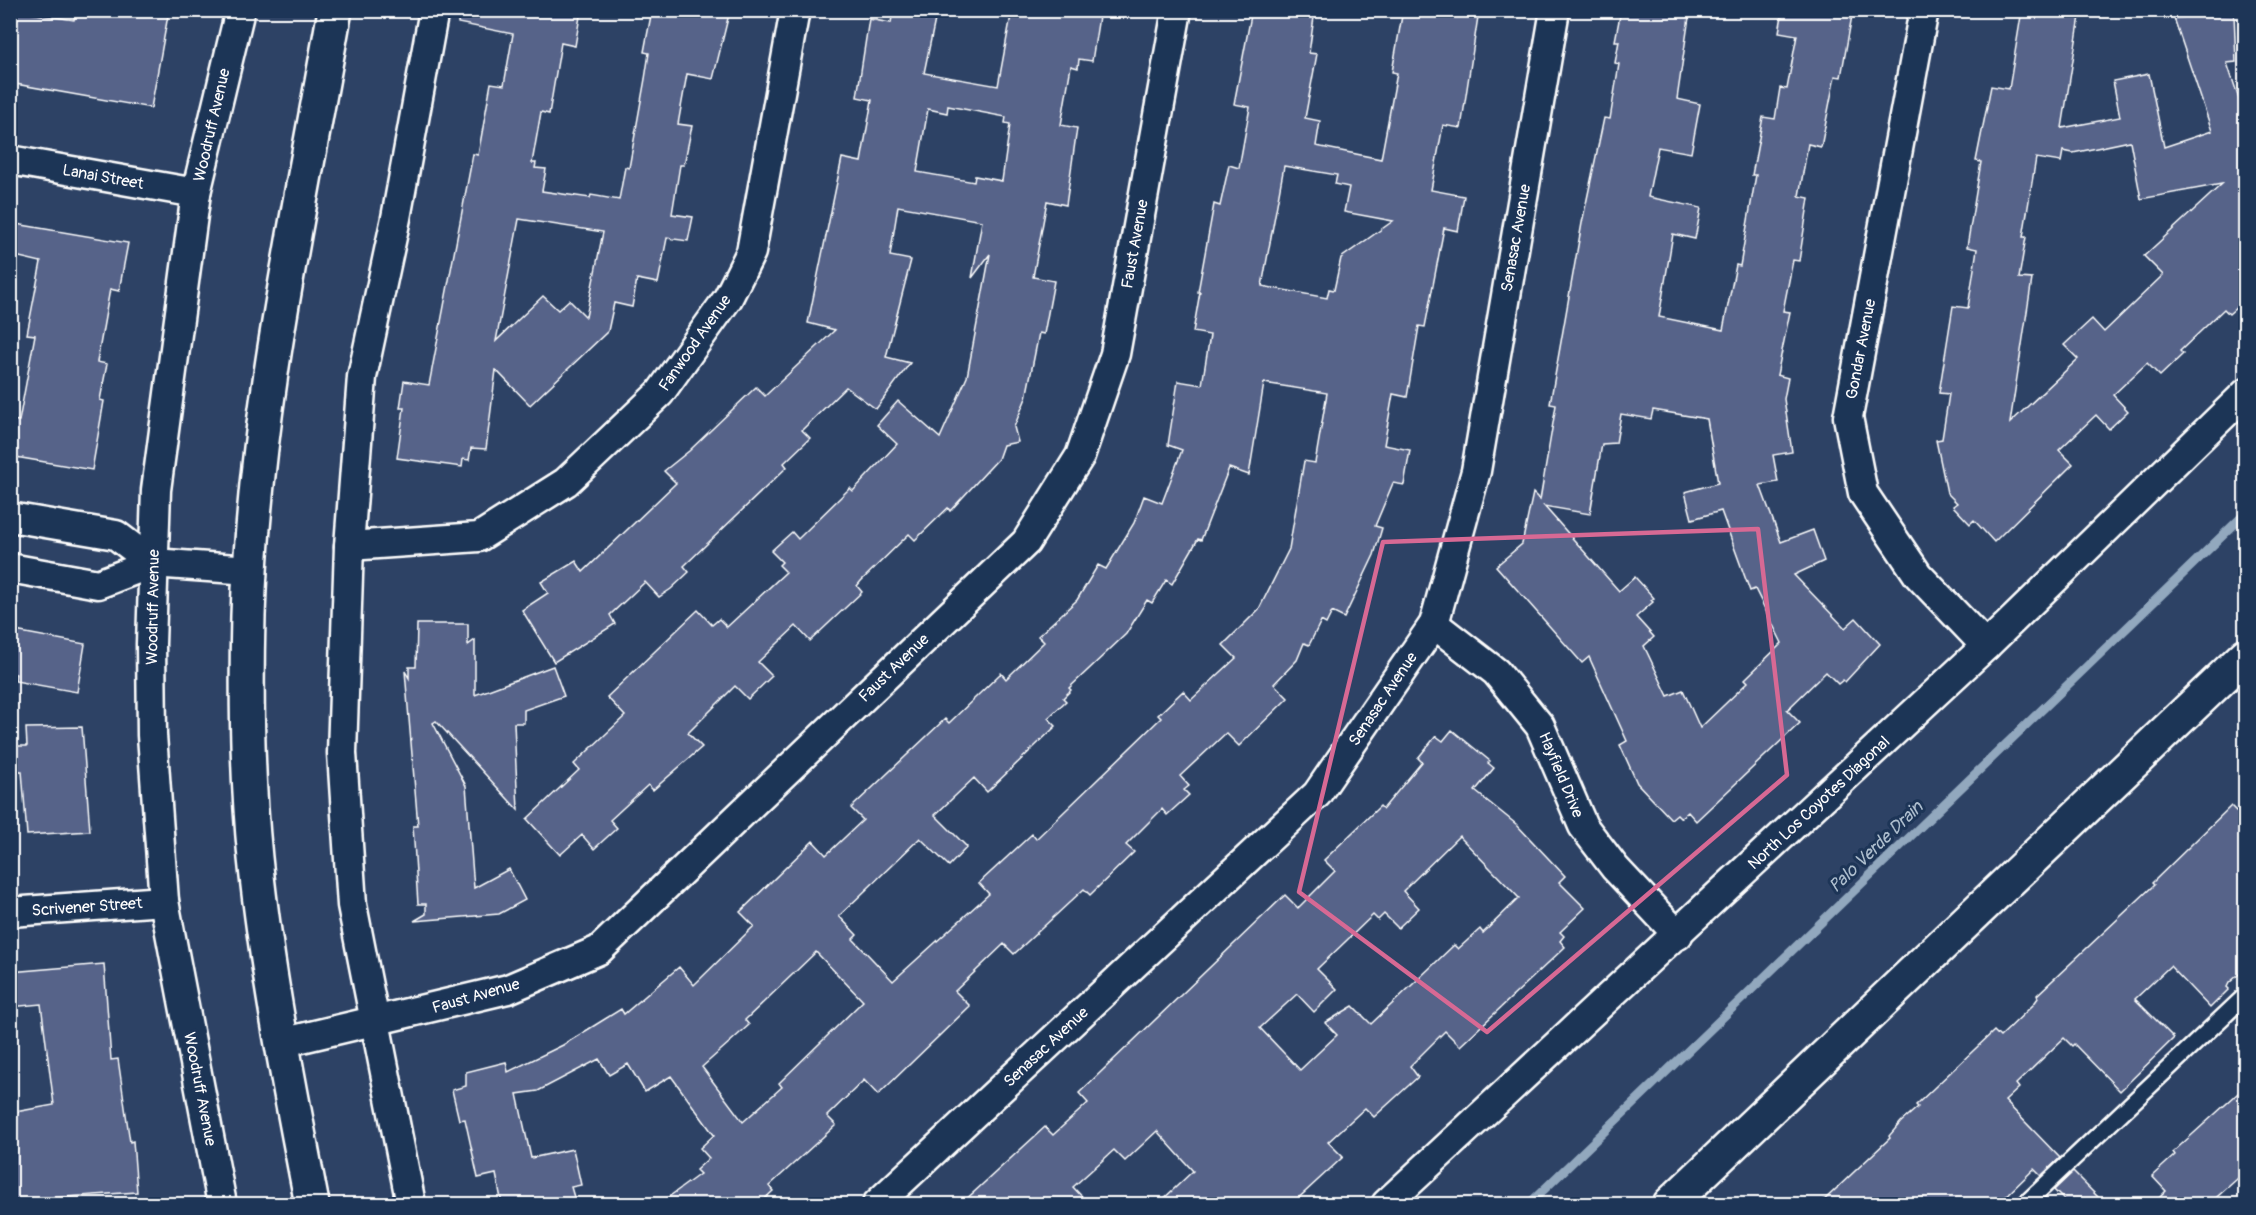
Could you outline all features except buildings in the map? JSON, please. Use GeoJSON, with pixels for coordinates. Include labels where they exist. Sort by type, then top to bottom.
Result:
{"type":"FeatureCollection","features":[{"type":"Feature","properties":{"kind":"main road"},"geometry":{"type":"LineString","coordinates":[[312,1204],[281,1043],[253,835],[248,617],[261,431],[335,10]]}},
{"type":"Feature","properties":{"kind":"main road"},"geometry":{"type":"LineString","coordinates":[[1670,1204],[2246,655]]}},
{"type":"Feature","properties":{"kind":"street","name":"Woodruff Avenue"},"geometry":{"type":"LineString","coordinates":[[222,1204],[164,901],[152,735],[153,563],[156,490],[196,194],[240,10]]}},
{"type":"Feature","properties":{"kind":"street"},"geometry":{"type":"LineString","coordinates":[[411,1204],[352,905],[342,753],[349,546],[362,377],[396,218],[434,10]]}},
{"type":"Feature","properties":{"kind":"street","name":"Fanwood Avenue"},"geometry":{"type":"LineString","coordinates":[[349,546],[479,537],[566,482],[660,393],[728,298],[751,252],[795,10]]}},
{"type":"Feature","properties":{"kind":"street","name":"Faust Avenue"},"geometry":{"type":"LineString","coordinates":[[281,1043],[508,989],[599,950],[1026,542],[1080,456],[1115,354],[1177,10]]}},
{"type":"Feature","properties":{"kind":"street","name":"Senasac Avenue"},"geometry":{"type":"LineString","coordinates":[[877,1204],[1317,794],[1434,624],[1476,471],[1556,10]]}},
{"type":"Feature","properties":{"kind":"street","name":"Gondar Avenue"},"geometry":{"type":"LineString","coordinates":[[1924,10],[1848,417],[1863,493],[1918,575],[1986,646]]}},
{"type":"Feature","properties":{"kind":"street","name":"Lanai Street"},"geometry":{"type":"LineString","coordinates":[[10,160],[196,194]]}},
{"type":"Feature","properties":{"kind":"street","name":"North Los Coyotes Diagonal"},"geometry":{"type":"LineString","coordinates":[[1386,1204],[1678,935],[1986,646],[2246,393]]}},
{"type":"Feature","properties":{"kind":"street"},"geometry":{"type":"LineString","coordinates":[[10,517],[116,534],[153,563]]}},
{"type":"Feature","properties":{"kind":"street"},"geometry":{"type":"LineString","coordinates":[[10,568],[99,584],[153,563],[250,570]]}},
{"type":"Feature","properties":{"kind":"street","name":"Hayfield Drive"},"geometry":{"type":"LineString","coordinates":[[1434,624],[1496,672],[1540,726],[1583,826],[1615,868],[1678,935]]}},
{"type":"Feature","properties":{"kind":"street","name":"Scrivener Street"},"geometry":{"type":"LineString","coordinates":[[10,912],[164,901]]}},
{"type":"Feature","properties":{"kind":"lane"},"geometry":{"type":"LineString","coordinates":[[2025,1204],[2246,995]]}},
{"type":"Feature","properties":{"kind":"highlighted area"},"geometry":{"type":"Polygon","coordinates":[[[1758,529],[1787,775],[1487,1032],[1299,892],[1383,542],[1758,529]]]}},
{"type":"Feature","properties":{"kind":"waterway","name":"Palo Verde Drain"},"geometry":{"type":"LineString","coordinates":[[1529,1204],[2246,513]]}}]}
